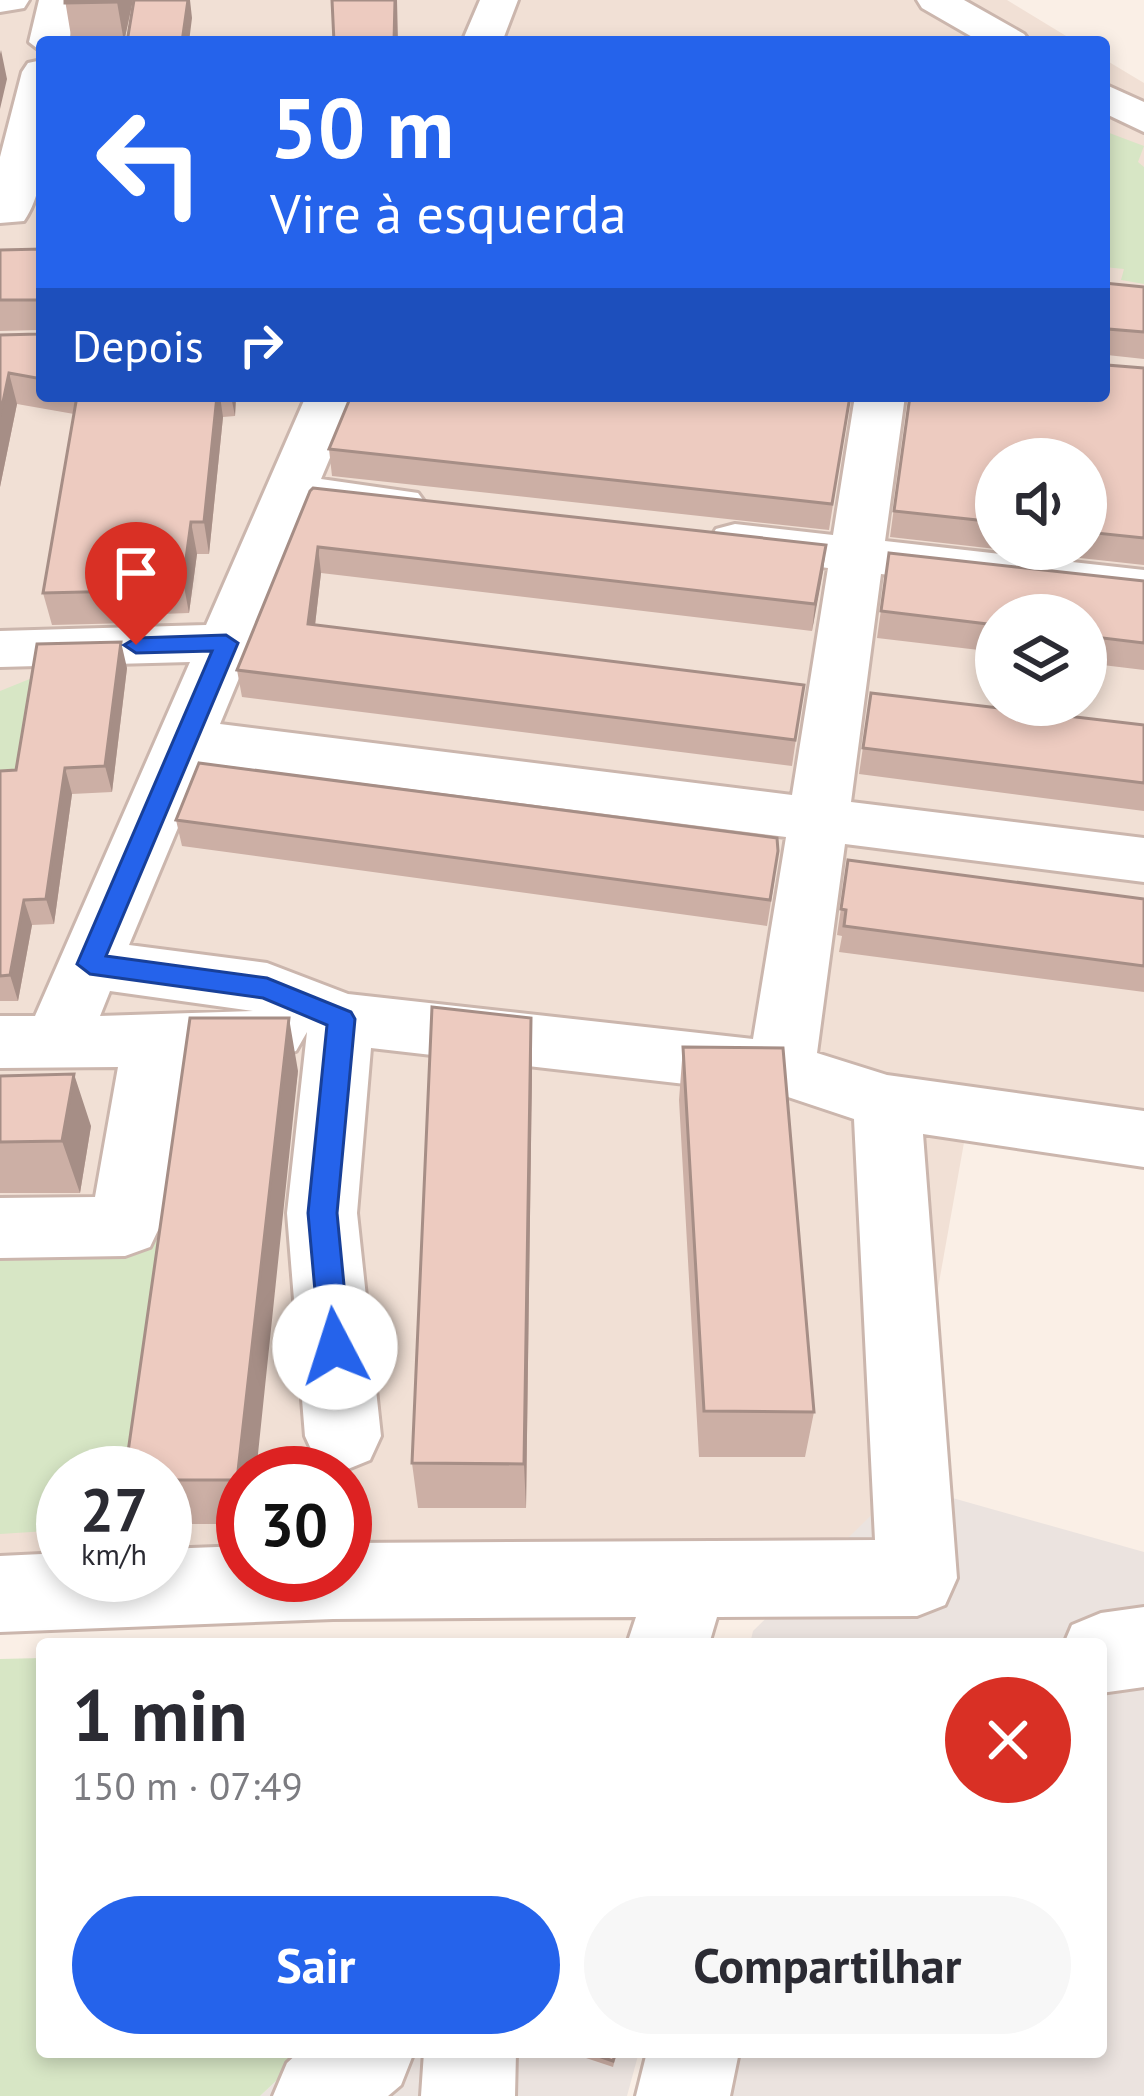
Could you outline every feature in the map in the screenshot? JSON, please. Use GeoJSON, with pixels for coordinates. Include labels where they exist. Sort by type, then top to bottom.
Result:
{"type":"FeatureCollection","features":[{"type":"Feature","properties":{"kind":"street"},"geometry":{"type":"LineString","coordinates":[[0,0],[10,0]]}},
{"type":"Feature","properties":{"kind":"street"},"geometry":{"type":"LineString","coordinates":[[50,36],[58,0]]}},
{"type":"Feature","properties":{"kind":"street"},"geometry":{"type":"LineString","coordinates":[[485,36],[500,0]]}},
{"type":"Feature","properties":{"kind":"street"},"geometry":{"type":"LineString","coordinates":[[941,12],[996,36]]}},
{"type":"Feature","properties":{"kind":"street"},"geometry":{"type":"LineString","coordinates":[[0,63],[36,62]]}},
{"type":"Feature","properties":{"kind":"street"},"geometry":{"type":"LineString","coordinates":[[8,212],[36,98]]}},
{"type":"Feature","properties":{"kind":"street"},"geometry":{"type":"LineString","coordinates":[[1110,99],[1144,119]]}},
{"type":"Feature","properties":{"kind":"street"},"geometry":{"type":"LineString","coordinates":[[29,1041],[90,964],[328,402]]}},
{"type":"Feature","properties":{"kind":"street"},"geometry":{"type":"LineString","coordinates":[[782,1069],[879,402]]}},
{"type":"Feature","properties":{"kind":"street"},"geometry":{"type":"LineString","coordinates":[[291,491],[456,510]]}},
{"type":"Feature","properties":{"kind":"street"},"geometry":{"type":"LineString","coordinates":[[692,536],[1144,587]]}},
{"type":"Feature","properties":{"kind":"street"},"geometry":{"type":"LineString","coordinates":[[0,650],[226,643]]}},
{"type":"Feature","properties":{"kind":"street"},"geometry":{"type":"LineString","coordinates":[[185,740],[1144,860]]}},
{"type":"Feature","properties":{"kind":"street"},"geometry":{"type":"LineString","coordinates":[[90,964],[267,988],[341,1019],[782,1069],[886,1102],[1144,1139]]}},
{"type":"Feature","properties":{"kind":"street"},"geometry":{"type":"LineString","coordinates":[[29,1041],[229,1041],[341,1019]]}},
{"type":"Feature","properties":{"kind":"street"},"geometry":{"type":"LineString","coordinates":[[341,1019],[322,1213],[343,1436]]}},
{"type":"Feature","properties":{"kind":"street"},"geometry":{"type":"LineString","coordinates":[[0,1228],[125,1226],[156,1042]]}},
{"type":"Feature","properties":{"kind":"street"},"geometry":{"type":"LineString","coordinates":[[0,1594],[333,1581],[677,1612],[917,1578],[886,1102]]}},
{"type":"Feature","properties":{"kind":"street"},"geometry":{"type":"LineString","coordinates":[[1107,1652],[1144,1647]]}},
{"type":"Feature","properties":{"kind":"street"},"geometry":{"type":"LineString","coordinates":[[320,2096],[361,2058]]}},
{"type":"Feature","properties":{"kind":"street"},"geometry":{"type":"LineString","coordinates":[[468,2096],[470,2058]]}},
{"type":"Feature","properties":{"kind":"street"},"geometry":{"type":"LineString","coordinates":[[683,2096],[692,2058]]}},
{"type":"Feature","properties":{"kind":"shaded area"},"geometry":{"type":"Polygon","coordinates":[[[0,0],[1007,0],[1066,36],[36,36],[36,402],[1110,402],[1110,63],[1144,83],[1144,1164],[965,1137],[903,1484],[869,1537],[372,1547],[372,1446],[216,1446],[216,1552],[192,1553],[192,1446],[36,1446],[36,1558],[0,1559],[0,0]]]}},
{"type":"Feature","properties":{"kind":"shaded area"},"geometry":{"type":"Polygon","coordinates":[[[903,1484],[1144,1552],[1144,2096],[633,2096],[642,2058],[1107,2058],[1107,1638],[751,1638],[753,1631],[903,1484]]]}},
{"type":"Feature","properties":{"kind":"shaded area"},"geometry":{"type":"Polygon","coordinates":[[[301,2058],[637,2058],[627,2096],[260,2096],[301,2058]]]}},
{"type":"Feature","properties":{"kind":"green space"},"geometry":{"type":"Polygon","coordinates":[[[1110,133],[1144,146],[1138,162],[1144,167],[1144,284],[1121,280],[1124,269],[1110,268],[1110,133]]]}},
{"type":"Feature","properties":{"kind":"green space"},"geometry":{"type":"Polygon","coordinates":[[[52,670],[41,735],[0,797],[0,691],[52,670]]]}},
{"type":"Feature","properties":{"kind":"green space"},"geometry":{"type":"Polygon","coordinates":[[[187,1193],[152,1446],[36,1446],[36,1532],[0,1534],[0,1253],[187,1193]]]}},
{"type":"Feature","properties":{"kind":"green space"},"geometry":{"type":"Polygon","coordinates":[[[36,1658],[36,2058],[301,2058],[260,2096],[0,2096],[0,1659],[36,1658]]]}},
{"type":"Feature","properties":{"kind":"building"},"geometry":{"type":"Polygon","coordinates":[[[117,0],[117,2],[65,3],[117,0]]]}},
{"type":"Feature","properties":{"kind":"building"},"geometry":{"type":"Polygon","coordinates":[[[134,0],[188,0],[183,36],[128,36],[134,0]]]}},
{"type":"Feature","properties":{"kind":"building"},"geometry":{"type":"Polygon","coordinates":[[[332,0],[395,0],[394,36],[334,36],[332,0]]]}},
{"type":"Feature","properties":{"kind":"building"},"geometry":{"type":"Polygon","coordinates":[[[36,249],[36,300],[0,300],[0,250],[36,249]]]}},
{"type":"Feature","properties":{"kind":"building"},"geometry":{"type":"Polygon","coordinates":[[[1110,284],[1144,287],[1144,332],[1110,329],[1110,284]]]}},
{"type":"Feature","properties":{"kind":"building"},"geometry":{"type":"Polygon","coordinates":[[[36,334],[36,378],[9,373],[0,416],[0,335],[36,334]]]}},
{"type":"Feature","properties":{"kind":"building"},"geometry":{"type":"Polygon","coordinates":[[[1110,365],[1144,368],[1144,538],[1107,534],[1107,438],[975,438],[975,520],[894,511],[909,402],[1110,402],[1110,365]]]}},
{"type":"Feature","properties":{"kind":"building"},"geometry":{"type":"Polygon","coordinates":[[[76,402],[216,402],[204,522],[191,522],[183,581],[126,583],[125,591],[43,593],[76,402]]]}},
{"type":"Feature","properties":{"kind":"building"},"geometry":{"type":"Polygon","coordinates":[[[349,402],[849,402],[832,504],[329,449],[349,402]]]}},
{"type":"Feature","properties":{"kind":"building"},"geometry":{"type":"Polygon","coordinates":[[[313,488],[826,545],[815,604],[318,547],[308,624],[804,685],[795,740],[237,670],[313,488]]]}},
{"type":"Feature","properties":{"kind":"building"},"geometry":{"type":"Polygon","coordinates":[[[889,553],[975,562],[975,570],[1044,570],[1144,581],[1144,643],[1107,639],[1107,594],[975,594],[975,622],[881,611],[889,553]]]}},
{"type":"Feature","properties":{"kind":"building"},"geometry":{"type":"Polygon","coordinates":[[[121,642],[105,766],[65,768],[46,899],[24,900],[10,975],[0,976],[0,771],[16,770],[37,644],[121,642]]]}},
{"type":"Feature","properties":{"kind":"building"},"geometry":{"type":"Polygon","coordinates":[[[871,693],[975,705],[975,726],[1107,726],[1107,721],[1144,725],[1144,783],[863,748],[871,693]]]}},
{"type":"Feature","properties":{"kind":"building"},"geometry":{"type":"Polygon","coordinates":[[[199,763],[777,838],[770,900],[176,820],[199,763]]]}},
{"type":"Feature","properties":{"kind":"building"},"geometry":{"type":"Polygon","coordinates":[[[848,860],[1144,899],[1144,966],[844,926],[846,910],[841,909],[848,860]]]}},
{"type":"Feature","properties":{"kind":"building"},"geometry":{"type":"Polygon","coordinates":[[[432,1007],[531,1018],[524,1464],[412,1463],[432,1007]]]}},
{"type":"Feature","properties":{"kind":"building"},"geometry":{"type":"Polygon","coordinates":[[[190,1018],[289,1018],[241,1446],[216,1446],[216,1480],[192,1480],[192,1446],[129,1446],[190,1018]]]}},
{"type":"Feature","properties":{"kind":"building"},"geometry":{"type":"Polygon","coordinates":[[[683,1047],[783,1048],[814,1412],[704,1411],[683,1047]]]}},
{"type":"Feature","properties":{"kind":"building"},"geometry":{"type":"Polygon","coordinates":[[[74,1074],[62,1141],[0,1142],[0,1076],[74,1074]]]}},
{"type":"Feature","properties":{"kind":"route"},"geometry":{"type":"LineString","coordinates":[[136,645],[226,643],[90,964],[267,988],[341,1019],[322,1213],[335,1347]]}}]}
